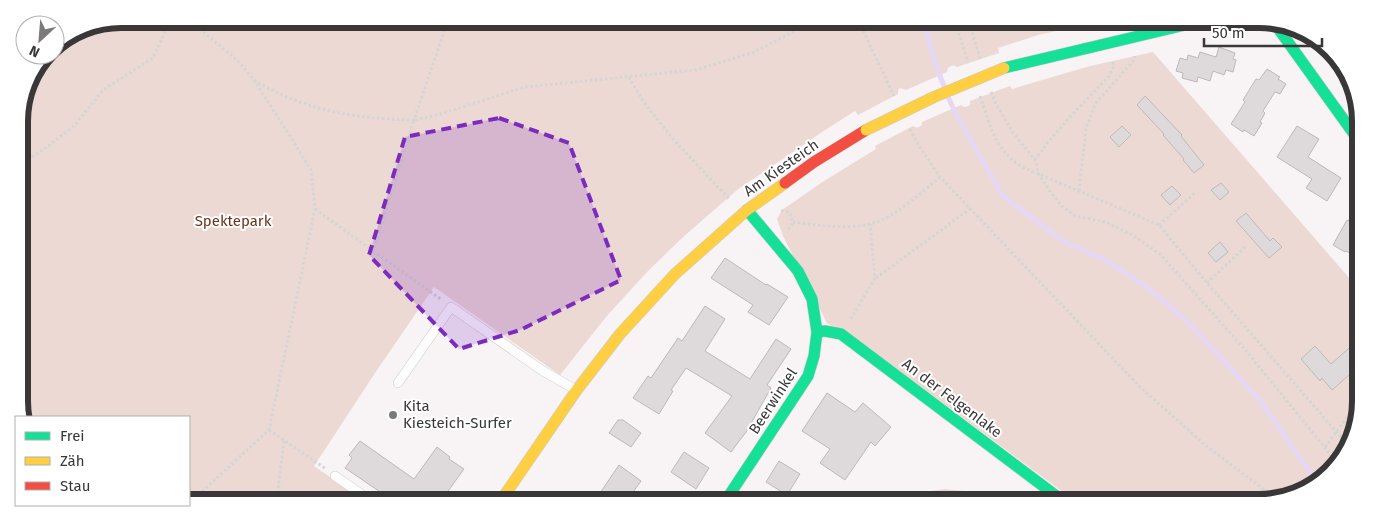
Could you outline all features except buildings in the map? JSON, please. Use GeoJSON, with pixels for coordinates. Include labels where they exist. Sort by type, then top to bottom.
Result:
{"type":"FeatureCollection","features":[{"type":"Feature","properties":{"kind":"street","name":"Am Kiesteich"},"geometry":{"type":"LineString","coordinates":[[506,494],[576,391],[620,334],[675,274],[744,212],[814,162],[866,130],[926,101],[1004,68],[1172,28]]}},
{"type":"Feature","properties":{"kind":"street"},"geometry":{"type":"LineString","coordinates":[[1280,30],[1352,131]]}},
{"type":"Feature","properties":{"kind":"street","name":"Beerwinkel"},"geometry":{"type":"LineString","coordinates":[[730,493],[808,376],[814,356],[817,332],[812,299],[798,270],[744,212]]}},
{"type":"Feature","properties":{"kind":"street","name":"An der Felgenlake"},"geometry":{"type":"LineString","coordinates":[[817,332],[841,334],[1053,493]]}},
{"type":"Feature","properties":{"kind":"lane"},"geometry":{"type":"LineString","coordinates":[[398,383],[451,307],[543,371],[576,391]]}},
{"type":"Feature","properties":{"kind":"lane"},"geometry":{"type":"LineString","coordinates":[[335,476],[361,494]]}},
{"type":"Feature","properties":{"kind":"path"},"geometry":{"type":"LineString","coordinates":[[28,159],[47,147],[75,124],[103,90],[153,58],[167,28]]}},
{"type":"Feature","properties":{"kind":"path"},"geometry":{"type":"LineString","coordinates":[[199,28],[236,60],[254,80],[311,170],[316,209],[269,430],[199,494]]}},
{"type":"Feature","properties":{"kind":"path"},"geometry":{"type":"LineString","coordinates":[[372,251],[445,28]]}},
{"type":"Feature","properties":{"kind":"path"},"geometry":{"type":"LineString","coordinates":[[254,80],[292,99],[322,109],[347,115],[414,120],[438,115],[524,87],[695,70],[752,53],[799,28]]}},
{"type":"Feature","properties":{"kind":"path"},"geometry":{"type":"LineString","coordinates":[[862,28],[893,95]]}},
{"type":"Feature","properties":{"kind":"path"},"geometry":{"type":"LineString","coordinates":[[958,28],[967,61]]}},
{"type":"Feature","properties":{"kind":"path"},"geometry":{"type":"LineString","coordinates":[[1079,191],[1086,128],[1096,103],[1134,60],[1135,53]]}},
{"type":"Feature","properties":{"kind":"path"},"geometry":{"type":"LineString","coordinates":[[1112,59],[1114,66],[1109,76],[1070,117],[1035,160],[1039,175],[1062,206],[1075,216],[1106,222],[1132,235],[1160,254],[1247,352],[1332,457]]}},
{"type":"Feature","properties":{"kind":"path"},"geometry":{"type":"LineString","coordinates":[[629,77],[643,101],[673,139],[744,212]]}},
{"type":"Feature","properties":{"kind":"path"},"geometry":{"type":"LineString","coordinates":[[981,98],[995,137],[1004,153],[1011,160],[1039,175],[1159,225],[1343,440]]}},
{"type":"Feature","properties":{"kind":"path"},"geometry":{"type":"LineString","coordinates":[[910,129],[940,177],[1139,386],[1205,446],[1268,493]]}},
{"type":"Feature","properties":{"kind":"path"},"geometry":{"type":"LineString","coordinates":[[793,222],[840,228],[870,224],[890,216],[940,177]]}},
{"type":"Feature","properties":{"kind":"path"},"geometry":{"type":"LineString","coordinates":[[1159,225],[1195,193]]}},
{"type":"Feature","properties":{"kind":"path"},"geometry":{"type":"LineString","coordinates":[[316,209],[451,307]]}},
{"type":"Feature","properties":{"kind":"path"},"geometry":{"type":"LineString","coordinates":[[846,326],[875,278],[970,209]]}},
{"type":"Feature","properties":{"kind":"path"},"geometry":{"type":"LineString","coordinates":[[778,211],[788,212],[792,216],[793,222],[790,228],[785,230]]}},
{"type":"Feature","properties":{"kind":"path"},"geometry":{"type":"LineString","coordinates":[[870,224],[875,278]]}},
{"type":"Feature","properties":{"kind":"path"},"geometry":{"type":"LineString","coordinates":[[1206,282],[1245,247]]}},
{"type":"Feature","properties":{"kind":"path"},"geometry":{"type":"LineString","coordinates":[[1325,447],[1351,412]]}},
{"type":"Feature","properties":{"kind":"path"},"geometry":{"type":"LineString","coordinates":[[269,430],[335,476]]}},
{"type":"Feature","properties":{"kind":"path"},"geometry":{"type":"LineString","coordinates":[[278,494],[284,440]]}},
{"type":"Feature","properties":{"kind":"highlighted area"},"geometry":{"type":"Polygon","coordinates":[[[499,118],[569,143],[621,280],[520,330],[459,349],[369,255],[405,137],[499,118]]]}},
{"type":"Feature","properties":{"kind":"green space","name":"Spektepark"},"geometry":{"type":"Polygon","coordinates":[[[109,28],[1069,28],[1038,35],[998,48],[999,53],[957,67],[951,66],[947,72],[906,90],[900,88],[898,94],[858,115],[855,111],[737,190],[682,238],[647,272],[606,317],[560,375],[434,287],[314,466],[354,494],[190,494],[190,416],[29,416],[28,109],[32,91],[46,65],[65,65],[65,46],[91,32],[109,28]]]}},
{"type":"Feature","properties":{"kind":"green space"},"geometry":{"type":"Polygon","coordinates":[[[1153,52],[1352,281],[1352,400],[1347,430],[1342,442],[1328,462],[1300,484],[1276,492],[1264,493],[1064,493],[916,383],[827,323],[783,236],[777,219],[782,210],[876,149],[875,146],[913,126],[919,127],[922,125],[922,122],[961,105],[967,107],[970,105],[970,101],[1010,86],[1012,89],[1090,66],[1153,52]]]}},
{"type":"Feature","properties":{"kind":"green space"},"geometry":{"type":"Polygon","coordinates":[[[945,489],[977,493],[920,493],[945,489]]]}},
{"type":"Feature","properties":{"kind":"waterway"},"geometry":{"type":"LineString","coordinates":[[926,28],[944,86]]}},
{"type":"Feature","properties":{"kind":"waterway"},"geometry":{"type":"LineString","coordinates":[[949,99],[1002,195],[1063,241],[1105,260],[1147,287],[1188,322],[1259,399],[1313,476]]}},
{"type":"Feature","properties":{"kind":"traffic: fast"},"geometry":{"type":"LineString","coordinates":[[1004,68],[1172,28]]}},
{"type":"Feature","properties":{"kind":"traffic: fast"},"geometry":{"type":"LineString","coordinates":[[1280,30],[1352,131]]}},
{"type":"Feature","properties":{"kind":"traffic: fast"},"geometry":{"type":"LineString","coordinates":[[730,493],[808,376],[814,356],[817,332],[812,299],[798,271],[747,210]]}},
{"type":"Feature","properties":{"kind":"traffic: fast"},"geometry":{"type":"LineString","coordinates":[[817,332],[825,331],[841,334],[1053,493]]}},
{"type":"Feature","properties":{"kind":"traffic: slow"},"geometry":{"type":"LineString","coordinates":[[866,130],[934,97],[1004,68]]}},
{"type":"Feature","properties":{"kind":"traffic: slow"},"geometry":{"type":"LineString","coordinates":[[506,494],[576,391],[620,334],[675,274],[747,210],[785,183]]}},
{"type":"Feature","properties":{"kind":"traffic: jam"},"geometry":{"type":"LineString","coordinates":[[785,183],[814,162],[866,130]]}},
{"type":"Feature","properties":{"kind":"place","name":"Kita Kiesteich-Surfer"},"geometry":{"type":"Point","coordinates":[393,415]}}]}
